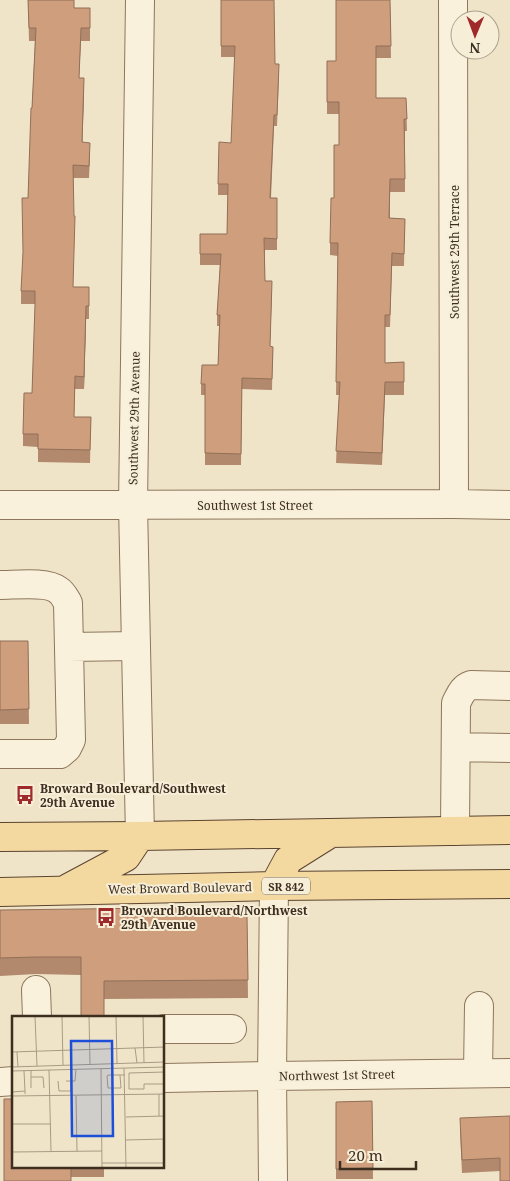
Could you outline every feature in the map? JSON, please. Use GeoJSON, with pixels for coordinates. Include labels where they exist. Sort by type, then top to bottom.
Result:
{"type":"FeatureCollection","features":[{"type":"Feature","properties":{"kind":"main road"},"geometry":{"type":"LineString","coordinates":[[0,837],[510,830]]}},
{"type":"Feature","properties":{"kind":"main road"},"geometry":{"type":"LineString","coordinates":[[274,886],[288,860],[331,833]]}},
{"type":"Feature","properties":{"kind":"main road"},"geometry":{"type":"LineString","coordinates":[[62,891],[126,857],[140,836]]}},
{"type":"Feature","properties":{"kind":"main road","name":"West Broward Boulevard"},"geometry":{"type":"LineString","coordinates":[[0,892],[274,886],[510,884]]}},
{"type":"Feature","properties":{"kind":"street","name":"Southwest 29th Avenue"},"geometry":{"type":"LineString","coordinates":[[140,0],[133,505],[140,836]]}},
{"type":"Feature","properties":{"kind":"street","name":"Southwest 29th Terrace"},"geometry":{"type":"LineString","coordinates":[[453,0],[454,504]]}},
{"type":"Feature","properties":{"kind":"street","name":"Southwest 1st Street"},"geometry":{"type":"LineString","coordinates":[[0,505],[510,505]]}},
{"type":"Feature","properties":{"kind":"street"},"geometry":{"type":"LineString","coordinates":[[0,585],[47,585],[57,589],[68,603],[71,740],[68,748],[60,754],[0,754]]}},
{"type":"Feature","properties":{"kind":"street"},"geometry":{"type":"LineString","coordinates":[[69,647],[136,646]]}},
{"type":"Feature","properties":{"kind":"street"},"geometry":{"type":"LineString","coordinates":[[455,831],[456,703],[464,689],[470,685],[510,686]]}},
{"type":"Feature","properties":{"kind":"street"},"geometry":{"type":"LineString","coordinates":[[456,747],[510,748]]}},
{"type":"Feature","properties":{"kind":"street"},"geometry":{"type":"LineString","coordinates":[[273,1181],[274,886]]}},
{"type":"Feature","properties":{"kind":"street"},"geometry":{"type":"LineString","coordinates":[[36,990],[37,1016]]}},
{"type":"Feature","properties":{"kind":"street"},"geometry":{"type":"LineString","coordinates":[[478,1073],[479,1006]]}},
{"type":"Feature","properties":{"kind":"street"},"geometry":{"type":"LineString","coordinates":[[165,1029],[232,1029]]}},
{"type":"Feature","properties":{"kind":"street","name":"Northwest 1st Street"},"geometry":{"type":"LineString","coordinates":[[165,1078],[510,1073]]}},
{"type":"Feature","properties":{"kind":"building"},"geometry":{"type":"Polygon","coordinates":[[[28,0],[74,0],[74,8],[90,8],[90,28],[81,28],[79,78],[84,78],[82,142],[90,143],[89,166],[73,165],[75,216],[73,287],[89,287],[89,306],[86,306],[84,377],[75,376],[74,417],[91,417],[90,450],[38,449],[38,434],[23,434],[24,393],[32,393],[35,304],[35,291],[21,291],[23,252],[22,198],[28,198],[36,28],[29,28],[28,0]]]}},
{"type":"Feature","properties":{"kind":"building"},"geometry":{"type":"Polygon","coordinates":[[[221,0],[274,0],[275,64],[279,64],[277,115],[274,115],[270,198],[277,198],[277,239],[264,238],[265,281],[272,281],[270,346],[273,347],[272,379],[242,378],[241,454],[205,453],[205,384],[201,384],[202,365],[218,365],[220,315],[217,315],[221,254],[200,254],[200,234],[227,234],[228,184],[218,184],[219,142],[231,143],[235,46],[221,46],[221,0]]]}},
{"type":"Feature","properties":{"kind":"building"},"geometry":{"type":"Polygon","coordinates":[[[336,0],[390,0],[391,46],[376,46],[376,98],[406,98],[407,119],[404,119],[405,179],[390,179],[389,218],[405,219],[404,254],[392,253],[390,315],[385,315],[385,363],[404,362],[404,382],[385,382],[382,453],[336,451],[340,382],[336,382],[338,243],[330,243],[331,198],[334,198],[334,145],[339,145],[339,102],[327,102],[327,61],[336,61],[336,0]]]}},
{"type":"Feature","properties":{"kind":"building"},"geometry":{"type":"Polygon","coordinates":[[[0,641],[28,641],[29,709],[0,710],[0,641]]]}},
{"type":"Feature","properties":{"kind":"building"},"geometry":{"type":"Polygon","coordinates":[[[239,907],[247,916],[248,980],[104,981],[104,1016],[81,1016],[81,957],[0,958],[0,910],[239,907]]]}},
{"type":"Feature","properties":{"kind":"building"},"geometry":{"type":"Polygon","coordinates":[[[4,1099],[12,1099],[12,1168],[71,1168],[71,1181],[4,1181],[4,1099]]]}},
{"type":"Feature","properties":{"kind":"building"},"geometry":{"type":"Polygon","coordinates":[[[372,1101],[373,1168],[336,1169],[336,1102],[372,1101]]]}},
{"type":"Feature","properties":{"kind":"building"},"geometry":{"type":"Polygon","coordinates":[[[510,1116],[510,1181],[500,1181],[500,1158],[462,1160],[460,1118],[510,1116]]]}},
{"type":"Feature","properties":{"kind":"place","name":"Broward Boulevard/Southwest 29th Avenue"},"geometry":{"type":"Point","coordinates":[25,795]}},
{"type":"Feature","properties":{"kind":"place","name":"Broward Boulevard/Northwest 29th Avenue"},"geometry":{"type":"Point","coordinates":[106,917]}}]}
